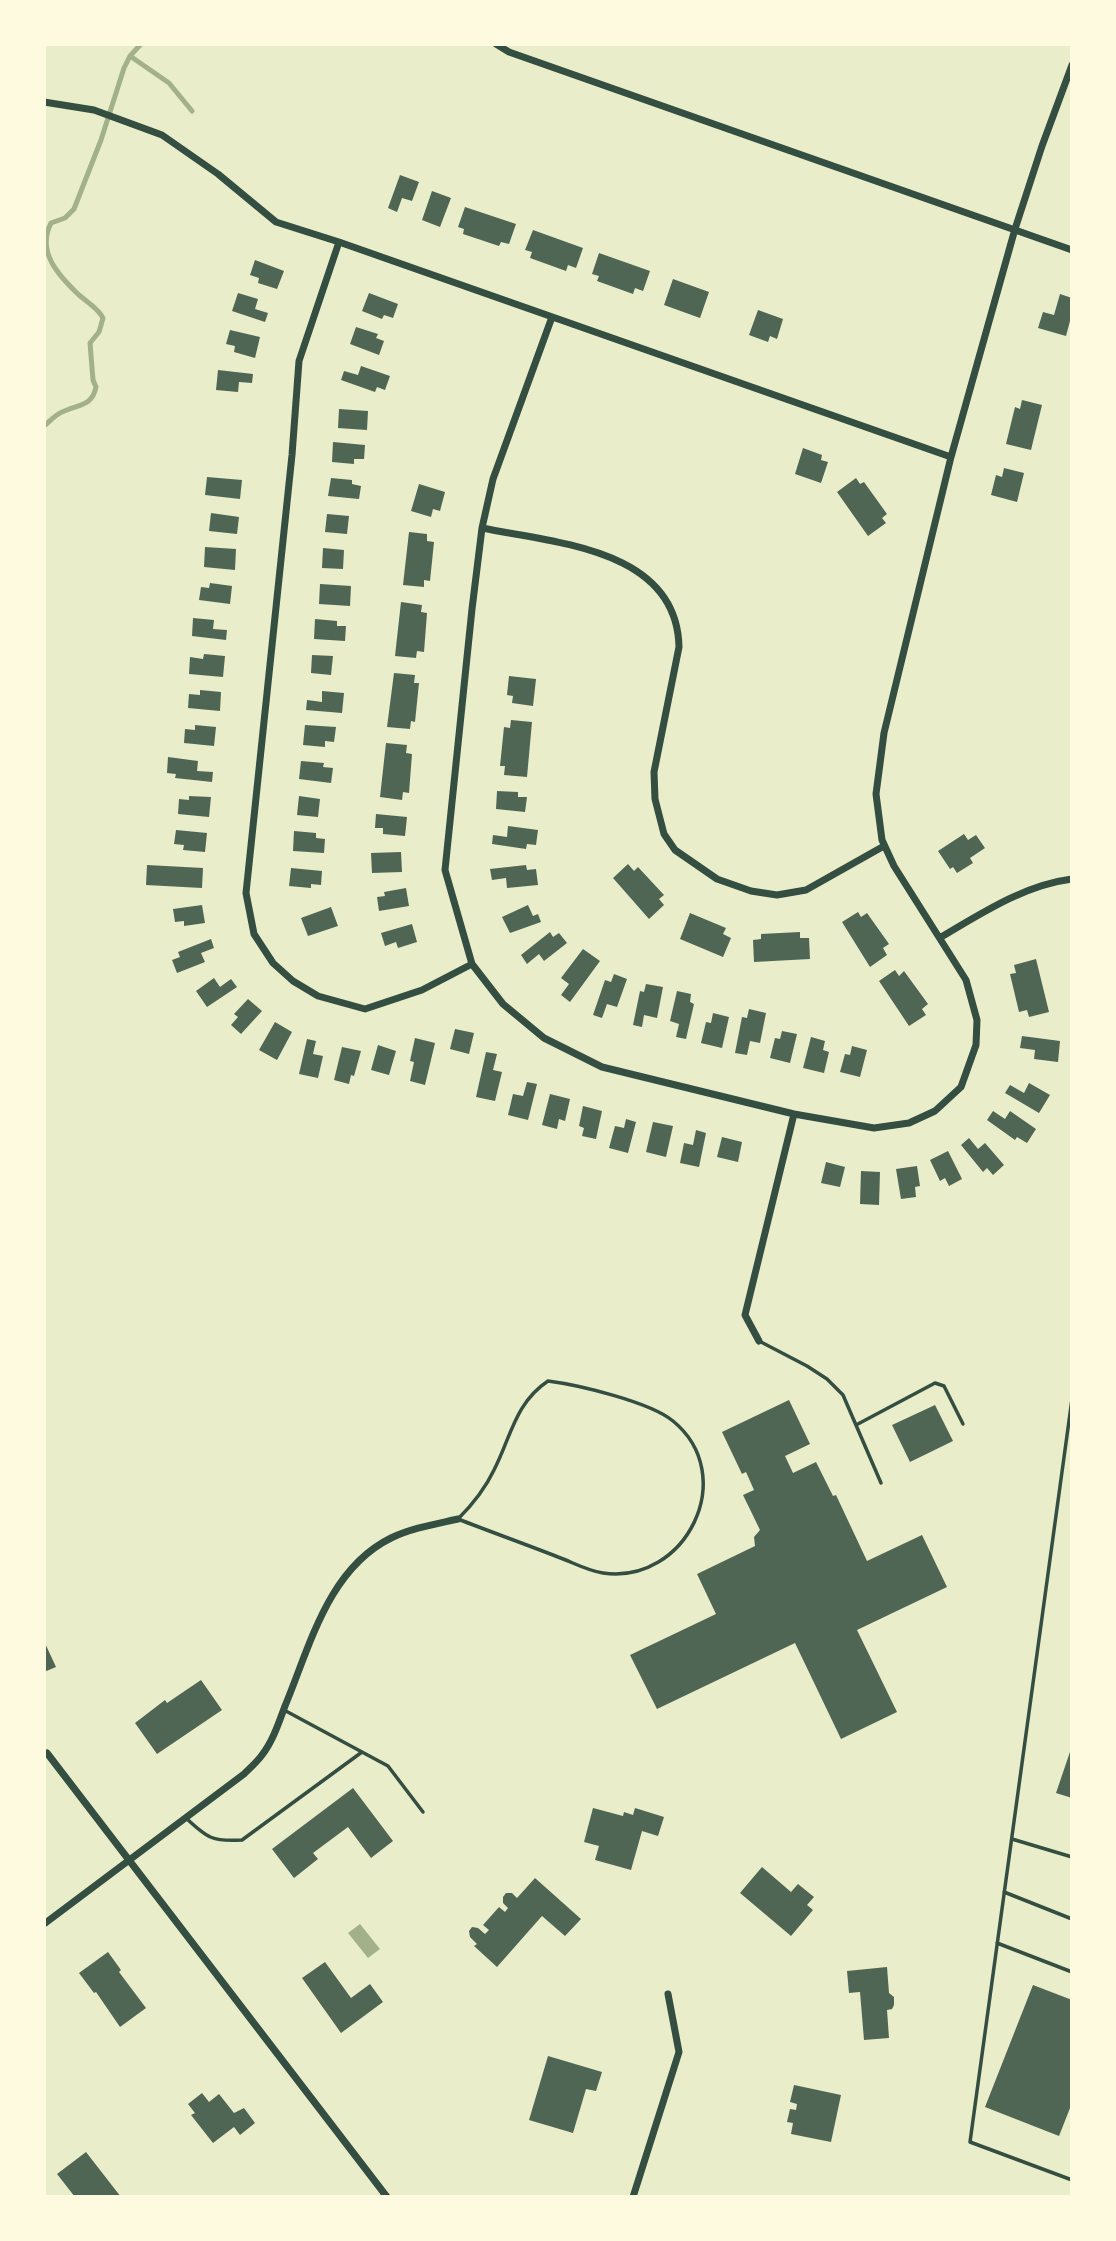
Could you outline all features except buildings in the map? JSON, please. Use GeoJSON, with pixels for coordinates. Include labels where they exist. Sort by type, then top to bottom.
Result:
{"type":"FeatureCollection","features":[{"type":"Feature","properties":{"kind":"street"},"geometry":{"type":"LineString","coordinates":[[496,44],[509,52],[1072,250]]}},
{"type":"Feature","properties":{"kind":"street"},"geometry":{"type":"LineString","coordinates":[[552,317],[494,479],[482,528],[445,870],[472,964],[503,1004],[544,1038],[602,1067],[794,1114],[874,1128],[909,1123],[935,1111],[961,1087],[976,1045],[977,1020],[966,980],[884,846],[876,794],[884,733],[951,457],[1015,229],[1072,65]]}},
{"type":"Feature","properties":{"kind":"street"},"geometry":{"type":"LineString","coordinates":[[44,102],[94,110],[162,135],[218,174],[276,222],[951,457]]}},
{"type":"Feature","properties":{"kind":"street"},"geometry":{"type":"LineString","coordinates":[[339,242],[299,361],[292,456],[246,893],[254,934],[273,963],[293,981],[318,996],[365,1009],[422,990],[472,964]]}},
{"type":"Feature","properties":{"kind":"street"},"geometry":{"type":"LineString","coordinates":[[482,528],[591,551],[620,561],[654,582],[667,601],[678,630],[679,647],[654,772],[655,799],[664,834],[676,850],[695,865],[728,883],[751,891],[777,895],[806,890],[884,846]]}},
{"type":"Feature","properties":{"kind":"street"},"geometry":{"type":"LineString","coordinates":[[941,937],[1019,894],[1057,881],[1072,879]]}},
{"type":"Feature","properties":{"kind":"street"},"geometry":{"type":"LineString","coordinates":[[759,1341],[745,1315],[794,1114]]}},
{"type":"Feature","properties":{"kind":"street"},"geometry":{"type":"LineString","coordinates":[[44,1924],[244,1774],[264,1754],[338,1584],[360,1559],[389,1539],[408,1531],[458,1519]]}},
{"type":"Feature","properties":{"kind":"street"},"geometry":{"type":"LineString","coordinates":[[47,1753],[387,2197]]}},
{"type":"Feature","properties":{"kind":"street"},"geometry":{"type":"LineString","coordinates":[[633,2197],[679,2052],[668,1994]]}},
{"type":"Feature","properties":{"kind":"lane"},"geometry":{"type":"LineString","coordinates":[[759,1341],[827,1379],[843,1395],[881,1483]]}},
{"type":"Feature","properties":{"kind":"lane"},"geometry":{"type":"LineString","coordinates":[[548,1381],[574,1385],[660,1411],[676,1423],[698,1456],[703,1496],[695,1524],[684,1541],[665,1559],[630,1573],[602,1573],[458,1519],[477,1499],[494,1471],[531,1392],[548,1381]]}},
{"type":"Feature","properties":{"kind":"lane"},"geometry":{"type":"LineString","coordinates":[[856,1425],[935,1383],[944,1386],[963,1423]]}},
{"type":"Feature","properties":{"kind":"lane"},"geometry":{"type":"LineString","coordinates":[[1072,1399],[970,2142],[1072,2180]]}},
{"type":"Feature","properties":{"kind":"lane"},"geometry":{"type":"LineString","coordinates":[[284,1710],[388,1766],[423,1812]]}},
{"type":"Feature","properties":{"kind":"lane"},"geometry":{"type":"LineString","coordinates":[[186,1818],[206,1837],[222,1841],[242,1840],[362,1752]]}},
{"type":"Feature","properties":{"kind":"lane"},"geometry":{"type":"LineString","coordinates":[[1012,1839],[1072,1857]]}},
{"type":"Feature","properties":{"kind":"lane"},"geometry":{"type":"LineString","coordinates":[[1004,1892],[1072,1919]]}},
{"type":"Feature","properties":{"kind":"lane"},"geometry":{"type":"LineString","coordinates":[[997,1943],[1072,1972]]}},
{"type":"Feature","properties":{"kind":"shaded area"},"geometry":{"type":"Polygon","coordinates":[[[360,1924],[380,1949],[368,1958],[348,1933],[360,1924]]]}},
{"type":"Feature","properties":{"kind":"waterway"},"geometry":{"type":"LineString","coordinates":[[44,426],[59,413],[88,402],[94,393],[96,387],[90,343],[99,332],[103,318],[57,272],[48,254],[47,234],[51,223],[65,218],[74,209],[101,140],[124,68],[141,44]]}},
{"type":"Feature","properties":{"kind":"waterway"},"geometry":{"type":"LineString","coordinates":[[130,56],[169,83],[192,111]]}}]}
